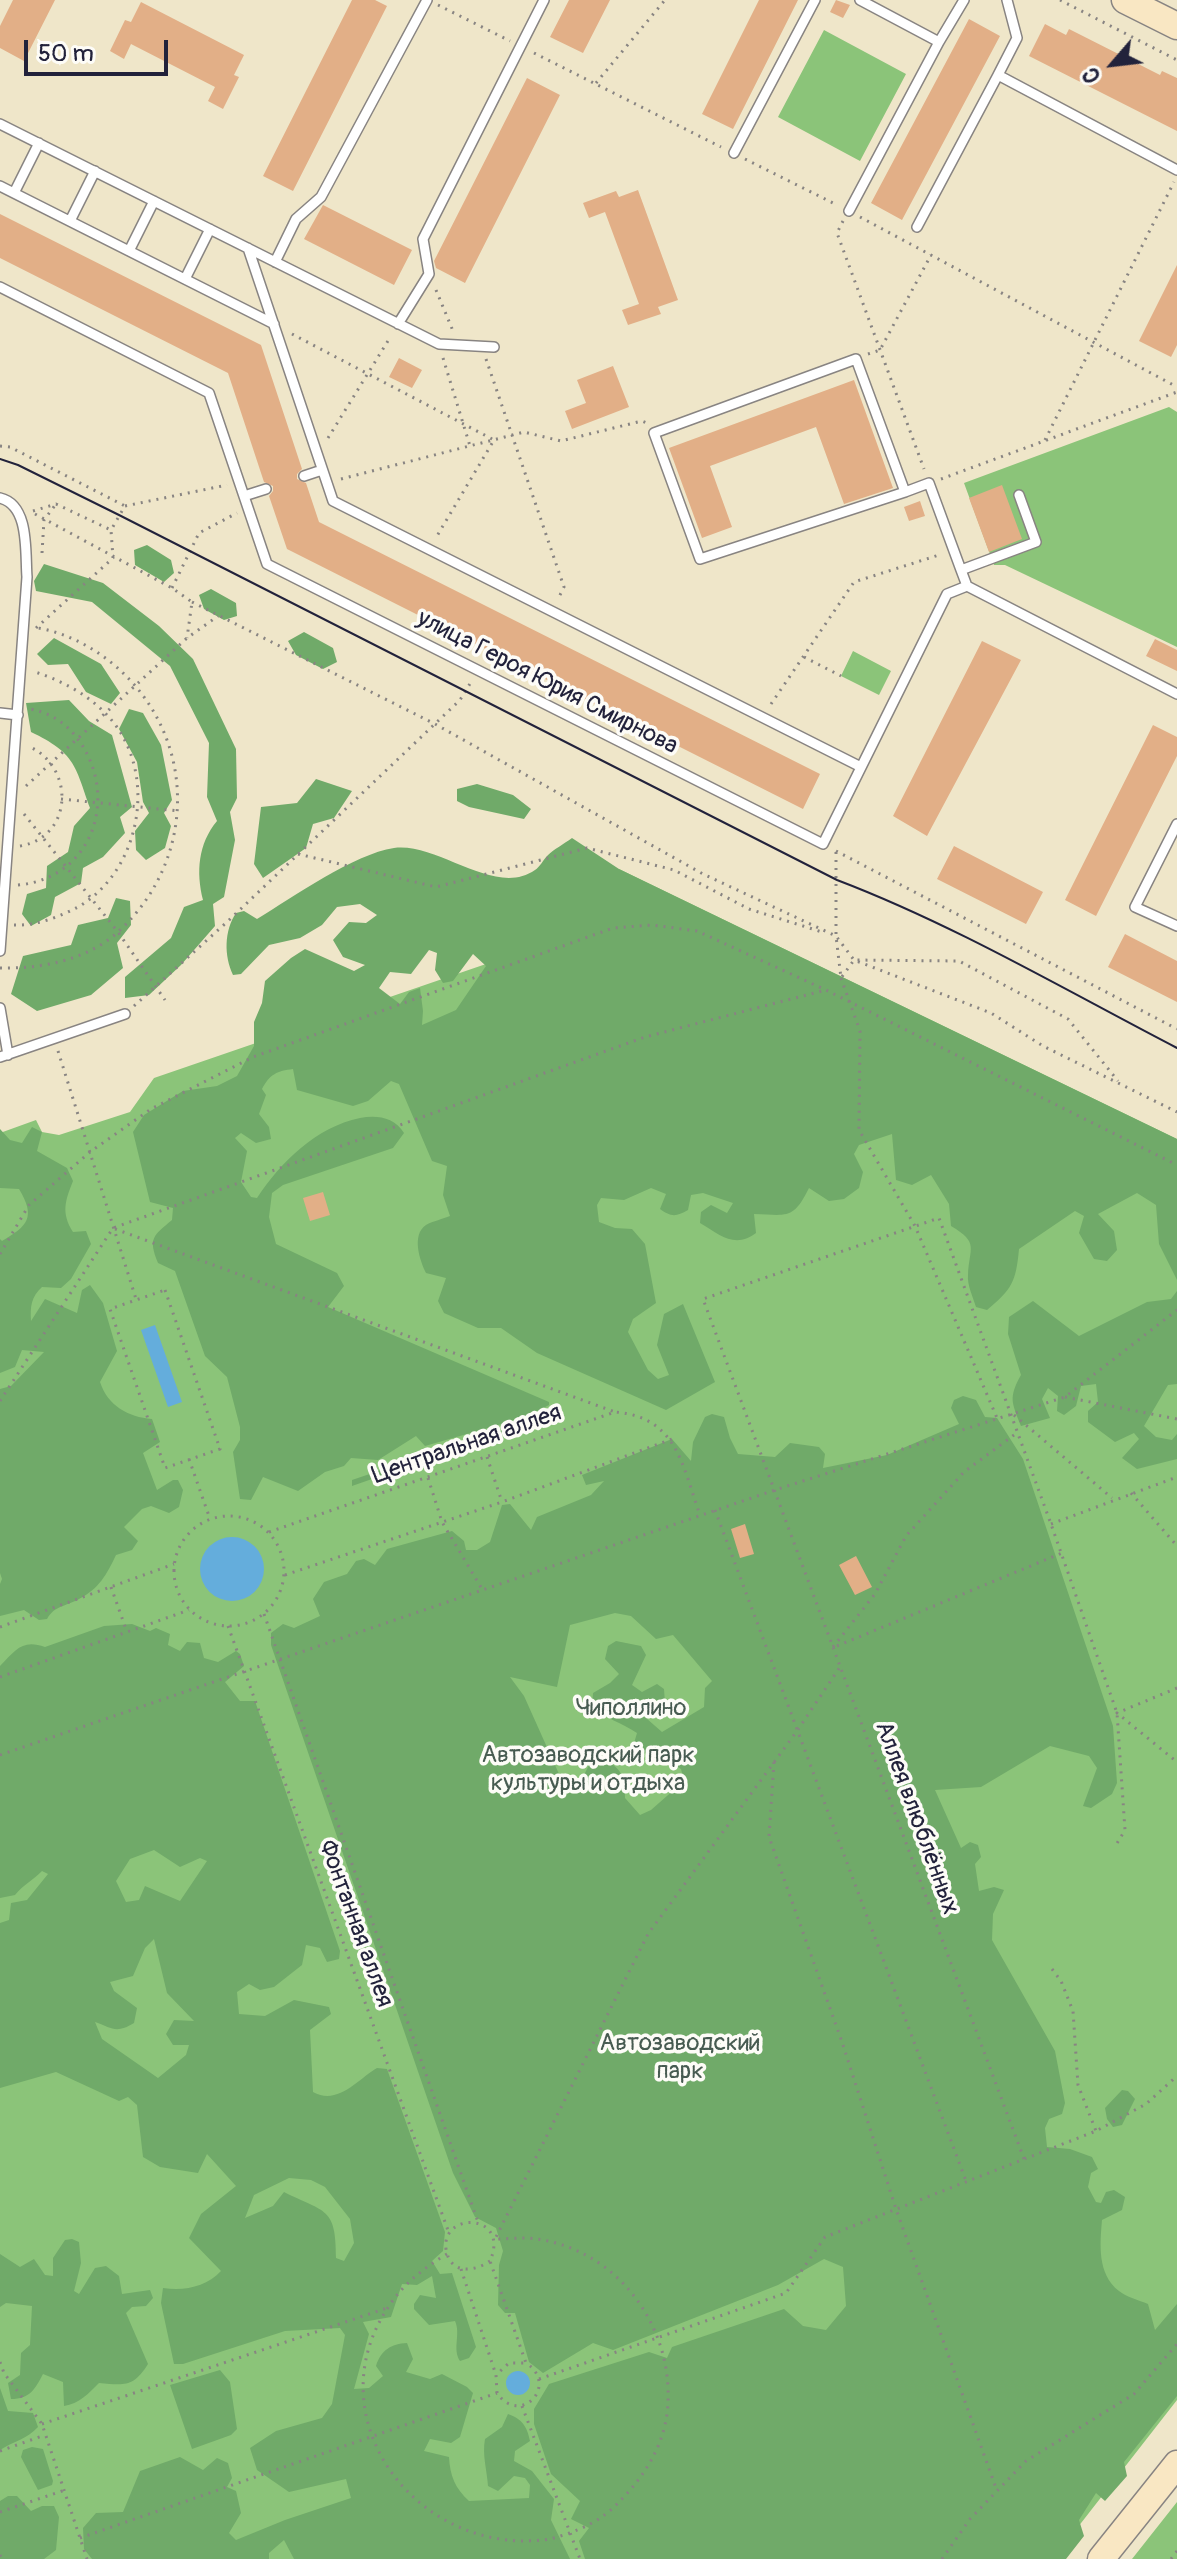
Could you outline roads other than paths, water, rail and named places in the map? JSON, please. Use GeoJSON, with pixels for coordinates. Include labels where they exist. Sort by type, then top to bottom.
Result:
{"type":"FeatureCollection","features":[{"type":"Feature","properties":{"kind":"street"},"geometry":{"type":"LineString","coordinates":[[1125,0],[1177,26]]}},
{"type":"Feature","properties":{"kind":"street"},"geometry":{"type":"LineString","coordinates":[[1101,2559],[1177,2464]]}},
{"type":"Feature","properties":{"kind":"lane"},"geometry":{"type":"LineString","coordinates":[[275,262],[296,219],[321,197],[427,0]]}},
{"type":"Feature","properties":{"kind":"lane"},"geometry":{"type":"LineString","coordinates":[[398,324],[429,274],[423,239],[544,0]]}},
{"type":"Feature","properties":{"kind":"lane"},"geometry":{"type":"LineString","coordinates":[[734,153],[815,0]]}},
{"type":"Feature","properties":{"kind":"lane"},"geometry":{"type":"LineString","coordinates":[[860,0],[939,42]]}},
{"type":"Feature","properties":{"kind":"lane"},"geometry":{"type":"LineString","coordinates":[[849,211],[964,0]]}},
{"type":"Feature","properties":{"kind":"lane"},"geometry":{"type":"LineString","coordinates":[[917,227],[1017,38],[1007,0]]}},
{"type":"Feature","properties":{"kind":"lane"},"geometry":{"type":"LineString","coordinates":[[998,75],[1177,172]]}},
{"type":"Feature","properties":{"kind":"lane"},"geometry":{"type":"LineString","coordinates":[[0,124],[439,344],[494,347]]}},
{"type":"Feature","properties":{"kind":"lane"},"geometry":{"type":"LineString","coordinates":[[14,193],[39,143]]}},
{"type":"Feature","properties":{"kind":"lane"},"geometry":{"type":"LineString","coordinates":[[70,221],[95,171]]}},
{"type":"Feature","properties":{"kind":"lane"},"geometry":{"type":"LineString","coordinates":[[0,186],[274,324]]}},
{"type":"Feature","properties":{"kind":"lane"},"geometry":{"type":"LineString","coordinates":[[129,251],[154,201]]}},
{"type":"Feature","properties":{"kind":"lane"},"geometry":{"type":"LineString","coordinates":[[185,279],[210,229]]}},
{"type":"Feature","properties":{"kind":"lane"},"geometry":{"type":"LineString","coordinates":[[248,248],[333,501],[861,767],[947,594],[967,586]]}},
{"type":"Feature","properties":{"kind":"lane","name":"улица Героя Юрия Смирнова"},"geometry":{"type":"LineString","coordinates":[[0,287],[209,393],[267,564],[823,844],[861,767]]}},
{"type":"Feature","properties":{"kind":"lane"},"geometry":{"type":"LineString","coordinates":[[905,492],[856,359],[654,433],[700,559],[905,492],[929,483],[967,586],[1177,694]]}},
{"type":"Feature","properties":{"kind":"lane"},"geometry":{"type":"LineString","coordinates":[[304,476],[322,470]]}},
{"type":"Feature","properties":{"kind":"lane"},"geometry":{"type":"LineString","coordinates":[[244,496],[266,489]]}},
{"type":"Feature","properties":{"kind":"lane"},"geometry":{"type":"LineString","coordinates":[[961,570],[1036,542],[1019,495]]}},
{"type":"Feature","properties":{"kind":"lane"},"geometry":{"type":"LineString","coordinates":[[0,498],[14,504],[20,517],[27,577],[12,799],[2,885],[0,951]]}},
{"type":"Feature","properties":{"kind":"lane"},"geometry":{"type":"LineString","coordinates":[[0,713],[18,712]]}},
{"type":"Feature","properties":{"kind":"lane"},"geometry":{"type":"LineString","coordinates":[[1177,824],[1135,907],[1177,926]]}},
{"type":"Feature","properties":{"kind":"lane"},"geometry":{"type":"LineString","coordinates":[[0,1008],[4,1056],[125,1014]]}},
{"type":"Feature","properties":{"kind":"water"},"geometry":{"type":"Polygon","coordinates":[[[155,1325],[182,1402],[168,1407],[141,1330],[155,1325]]]}},
{"type":"Feature","properties":{"kind":"water"},"geometry":{"type":"Polygon","coordinates":[[[232,1537],[250,1543],[258,1551],[264,1569],[258,1587],[250,1595],[232,1601],[214,1595],[206,1587],[200,1569],[206,1551],[214,1543],[232,1537]]]}},
{"type":"Feature","properties":{"kind":"water"},"geometry":{"type":"Polygon","coordinates":[[[518,2371],[529,2378],[530,2383],[523,2394],[518,2395],[507,2388],[506,2383],[513,2372],[518,2371]]]}},
{"type":"Feature","properties":{"kind":"tram line"},"geometry":{"type":"LineString","coordinates":[[0,459],[119,515],[837,880],[967,938],[1177,1048]]}},
{"type":"Feature","properties":{"kind":"park label","name":"Чиполлино"},"geometry":{"type":"Point","coordinates":[631,1709]}},
{"type":"Feature","properties":{"kind":"park label","name":"Автозаводский парк культуры и отдыха"},"geometry":{"type":"Point","coordinates":[588,1770]}},
{"type":"Feature","properties":{"kind":"park label","name":"Автозаводский парк"},"geometry":{"type":"Point","coordinates":[680,2058]}}]}
